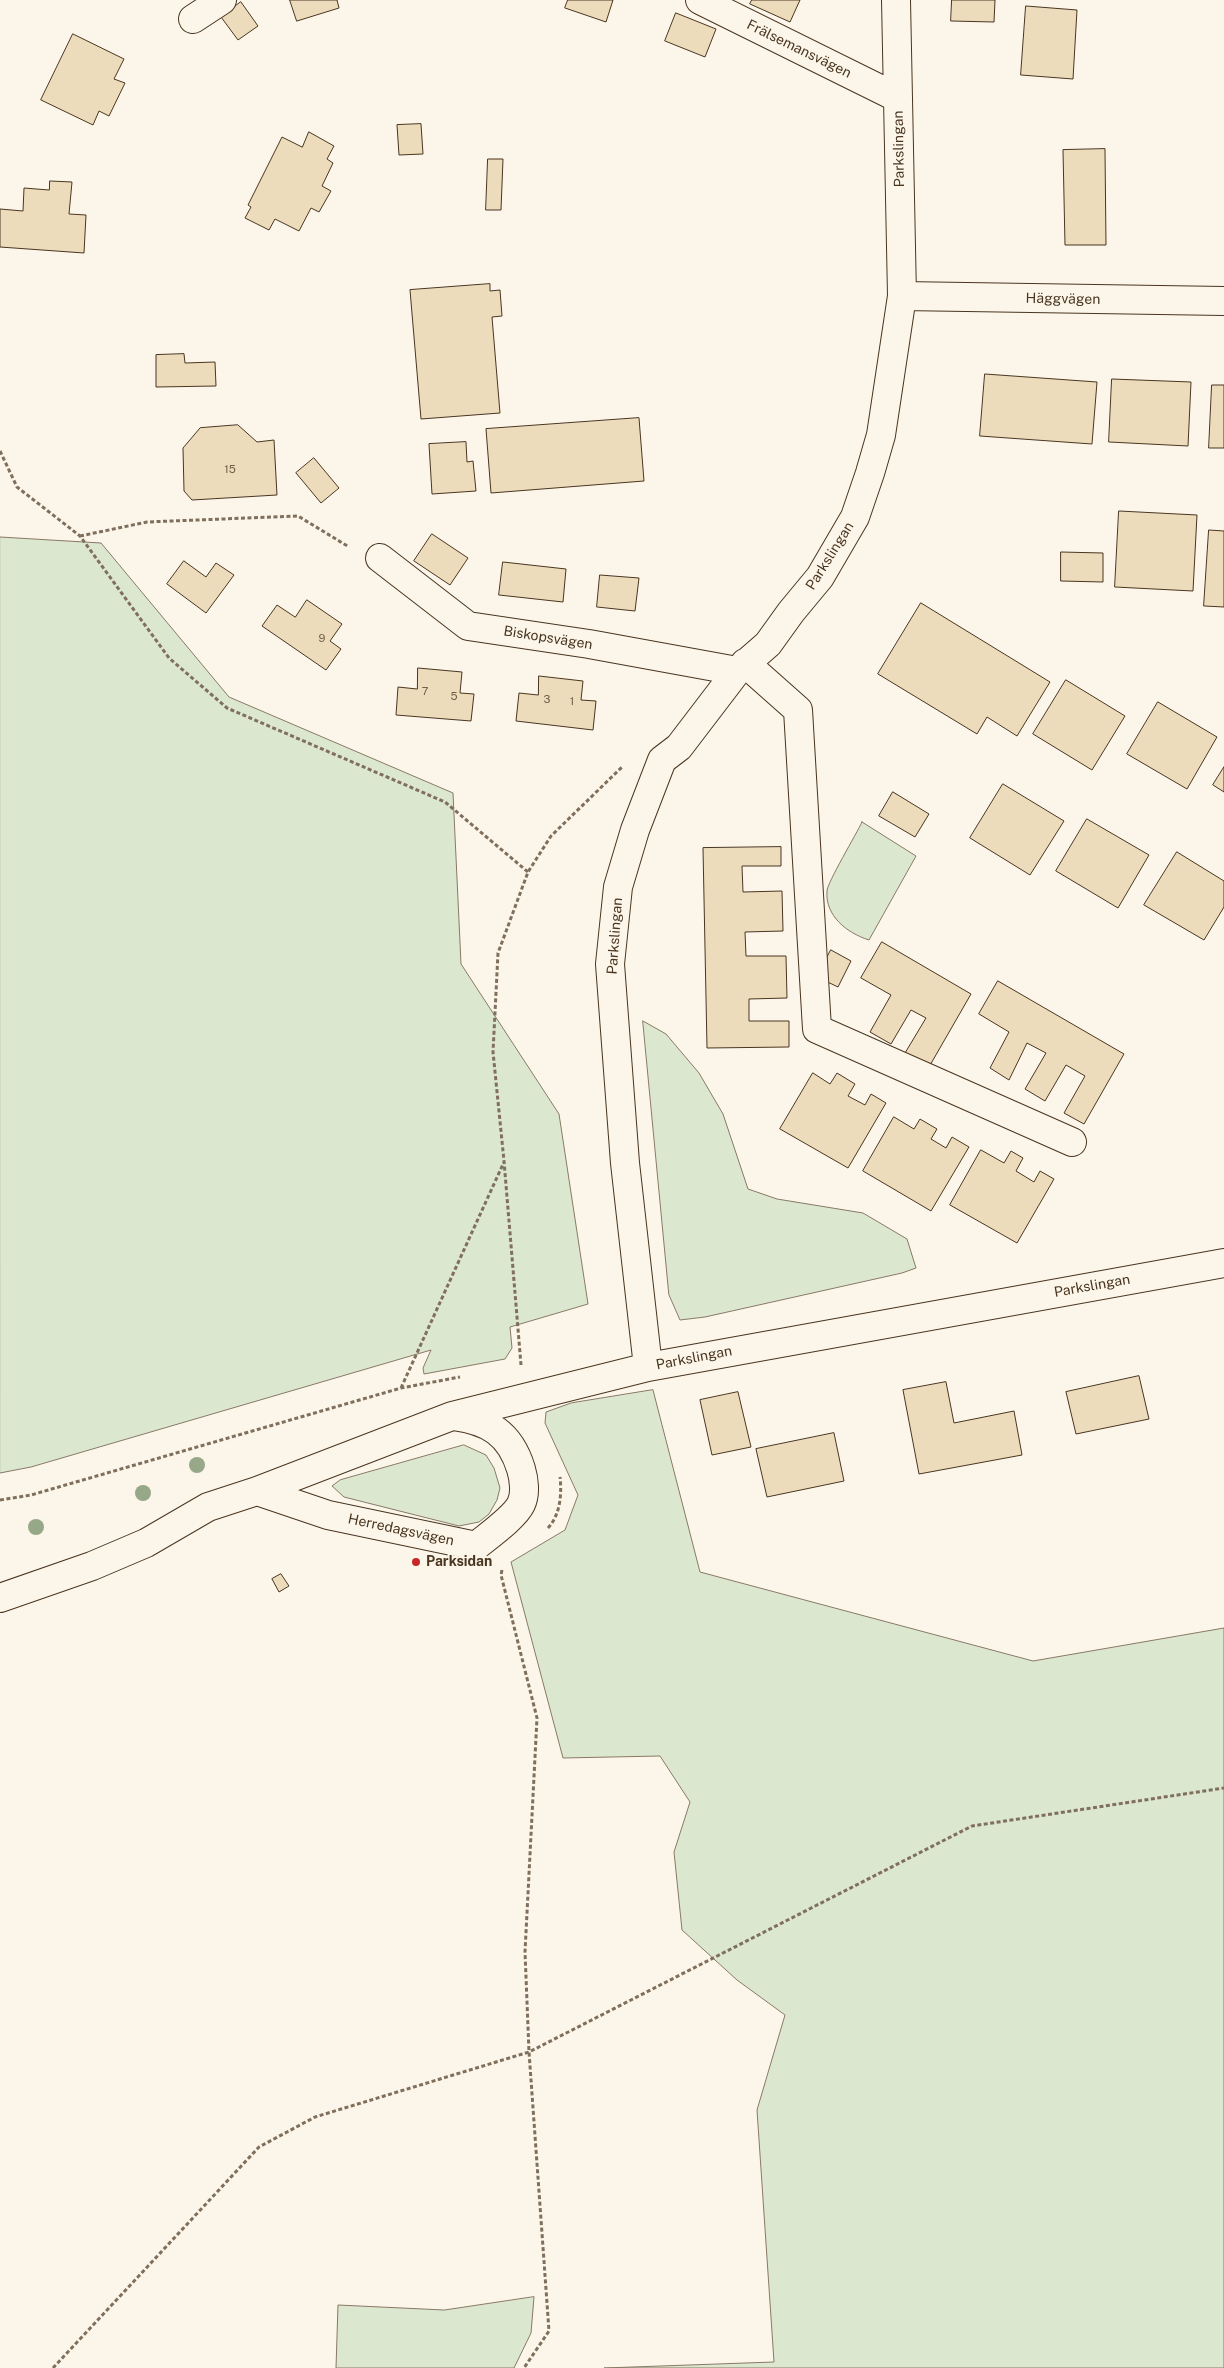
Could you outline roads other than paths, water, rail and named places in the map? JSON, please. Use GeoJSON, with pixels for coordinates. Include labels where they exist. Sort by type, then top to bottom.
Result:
{"type":"FeatureCollection","features":[{"type":"Feature","properties":{"kind":"street"},"geometry":{"type":"LineString","coordinates":[[193,19],[222,0]]}},
{"type":"Feature","properties":{"kind":"street","name":"Frälsemansvägen"},"geometry":{"type":"LineString","coordinates":[[700,0],[898,98]]}},
{"type":"Feature","properties":{"kind":"street","name":"Parkslingan"},"geometry":{"type":"LineString","coordinates":[[896,0],[902,296],[881,436],[855,517],[820,577],[768,644],[741,667],[679,747],[662,760],[635,830],[618,887],[610,964],[625,1162],[648,1367],[1224,1263]]}},
{"type":"Feature","properties":{"kind":"street","name":"Häggvägen"},"geometry":{"type":"LineString","coordinates":[[902,296],[1224,302]]}},
{"type":"Feature","properties":{"kind":"street","name":"Biskopsvägen"},"geometry":{"type":"LineString","coordinates":[[380,558],[468,626],[741,667]]}},
{"type":"Feature","properties":{"kind":"street"},"geometry":{"type":"LineString","coordinates":[[741,667],[798,710],[817,1029],[1072,1142]]}},
{"type":"Feature","properties":{"kind":"street"},"geometry":{"type":"LineString","coordinates":[[0,1598],[92,1566],[146,1543],[208,1507],[258,1491],[452,1416],[648,1367]]}},
{"type":"Feature","properties":{"kind":"street","name":"Herredagsvägen"},"geometry":{"type":"LineString","coordinates":[[258,1491],[328,1515],[476,1546],[521,1504],[524,1488],[523,1475],[517,1454],[506,1440],[486,1424],[452,1416]]}},
{"type":"Feature","properties":{"kind":"place","name":"Parksidan"},"geometry":{"type":"Point","coordinates":[416,1562]}}]}
